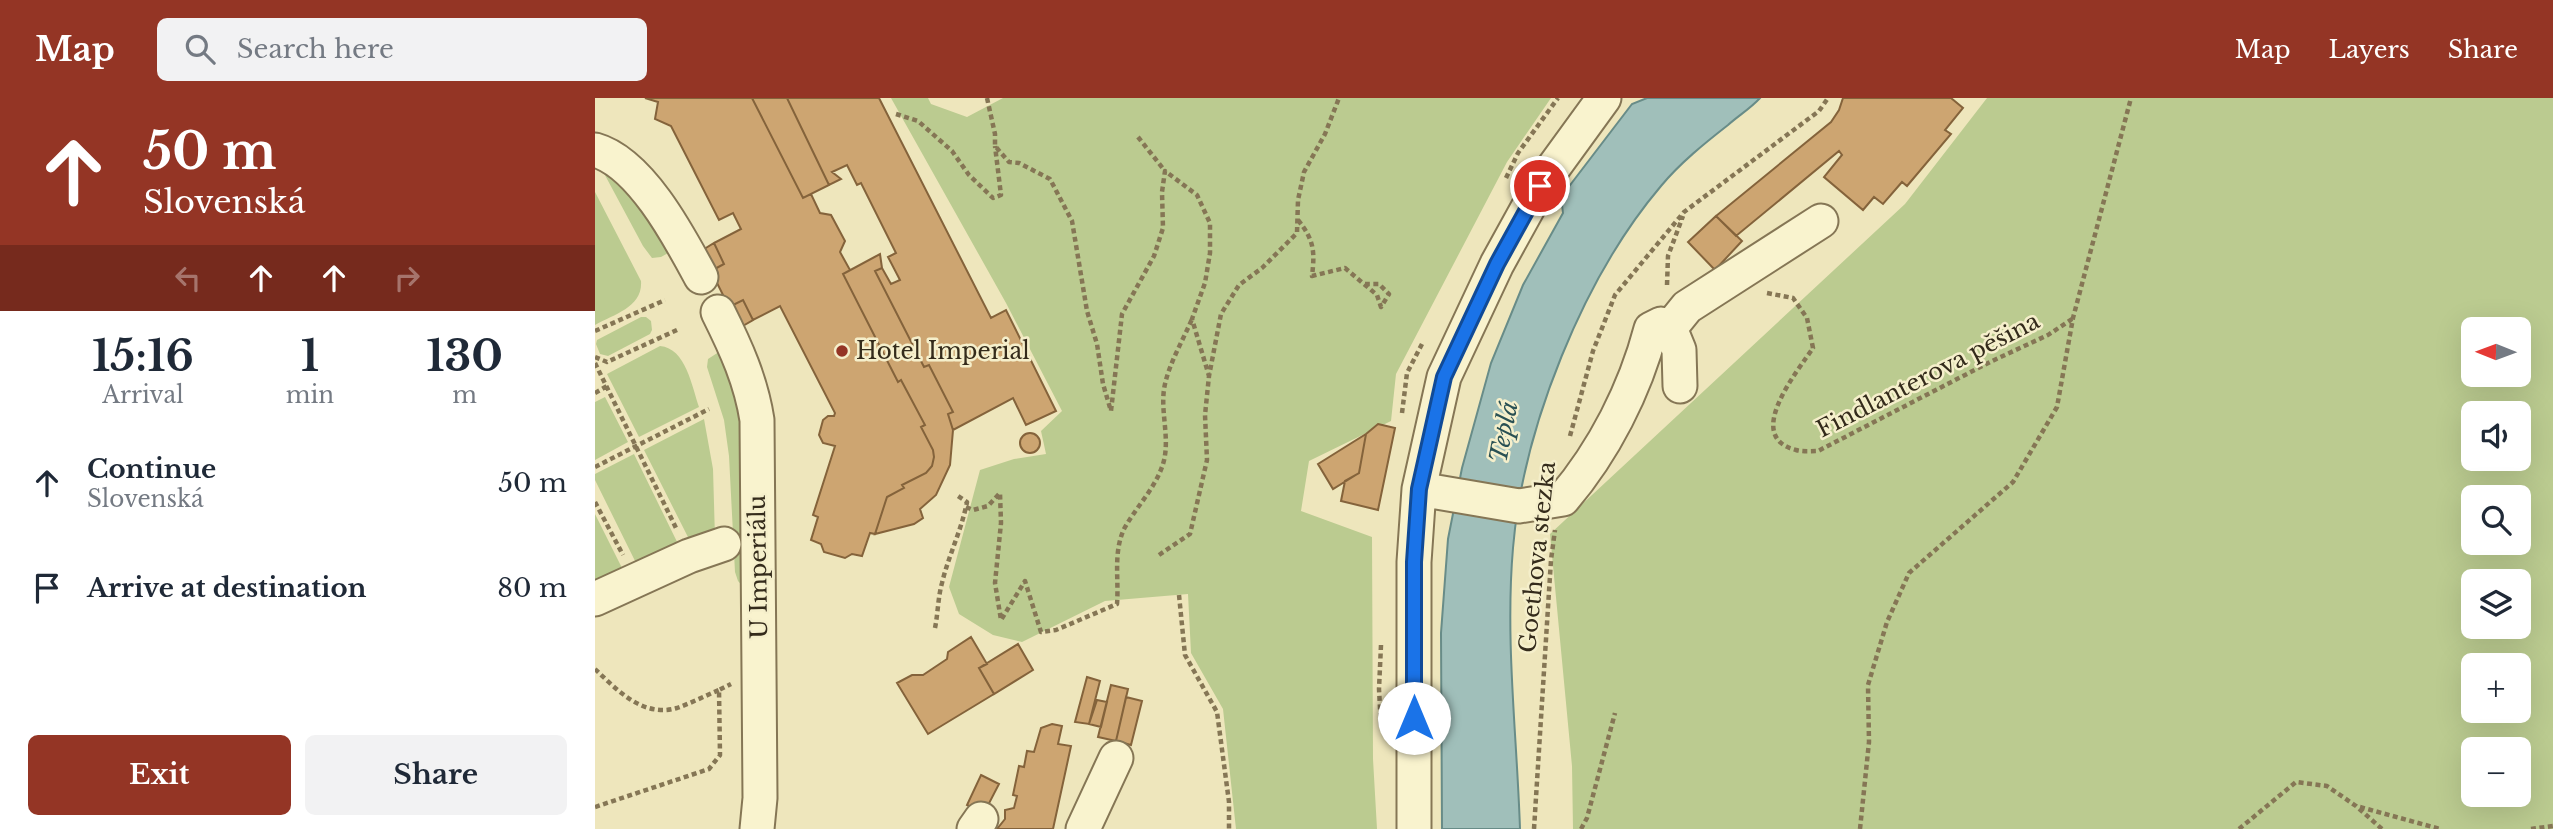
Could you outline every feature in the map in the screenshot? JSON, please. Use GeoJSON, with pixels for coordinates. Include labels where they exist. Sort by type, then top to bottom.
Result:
{"type":"FeatureCollection","features":[{"type":"Feature","properties":{"kind":"street"},"geometry":{"type":"LineString","coordinates":[[1414,829],[1414,562],[1432,491],[1444,377],[1497,264],[1540,186],[1604,98]]}},
{"type":"Feature","properties":{"kind":"street"},"geometry":{"type":"LineString","coordinates":[[595,150],[625,168],[654,198],[674,226],[701,277]]}},
{"type":"Feature","properties":{"kind":"street"},"geometry":{"type":"LineString","coordinates":[[1432,491],[1519,506],[1563,499],[1581,478],[1616,418],[1645,351],[1651,329],[1678,318],[1821,221]]}},
{"type":"Feature","properties":{"kind":"street","name":"U Imperiálu"},"geometry":{"type":"LineString","coordinates":[[718,313],[747,374],[754,396],[757,420],[760,798],[757,829]]}},
{"type":"Feature","properties":{"kind":"street"},"geometry":{"type":"LineString","coordinates":[[1678,318],[1680,386]]}},
{"type":"Feature","properties":{"kind":"street"},"geometry":{"type":"LineString","coordinates":[[595,599],[689,556],[724,544]]}},
{"type":"Feature","properties":{"kind":"street"},"geometry":{"type":"LineString","coordinates":[[1083,829],[1116,758]]}},
{"type":"Feature","properties":{"kind":"path"},"geometry":{"type":"LineString","coordinates":[[896,114],[918,121],[952,151],[969,175],[993,198],[1001,195],[995,134],[987,98]]}},
{"type":"Feature","properties":{"kind":"path"},"geometry":{"type":"LineString","coordinates":[[1159,555],[1190,534],[1207,460],[1205,415],[1209,376],[1221,314],[1238,285],[1262,268],[1297,233],[1298,201],[1304,172],[1325,134],[1339,98]]}},
{"type":"Feature","properties":{"kind":"path","name":"Goethova stezka"},"geometry":{"type":"LineString","coordinates":[[1568,441],[1593,351],[1615,295],[1684,212],[1819,111],[1828,98]]}},
{"type":"Feature","properties":{"kind":"path","name":"Findlanterova pěšina"},"geometry":{"type":"LineString","coordinates":[[1763,293],[1793,298],[1807,318],[1812,348],[1775,410],[1772,427],[1779,442],[1796,450],[1818,451],[2048,335],[2073,318],[2131,98]]}},
{"type":"Feature","properties":{"kind":"path"},"geometry":{"type":"LineString","coordinates":[[966,507],[973,510],[988,506],[1000,493],[1001,523],[995,583],[1001,620],[1025,581],[1041,632],[1056,630],[1117,604],[1117,565],[1124,531],[1147,496],[1163,464],[1167,438],[1165,384],[1205,283],[1210,253],[1210,223],[1197,195],[1165,171],[1138,137]]}},
{"type":"Feature","properties":{"kind":"path"},"geometry":{"type":"LineString","coordinates":[[995,146],[1009,162],[1019,163],[1050,179],[1072,221],[1087,311],[1111,411],[1122,314],[1154,256],[1163,228],[1162,192],[1165,171]]}},
{"type":"Feature","properties":{"kind":"path"},"geometry":{"type":"LineString","coordinates":[[1678,318],[1675,300],[1667,286],[1668,256],[1684,212]]}},
{"type":"Feature","properties":{"kind":"path"},"geometry":{"type":"LineString","coordinates":[[1298,219],[1311,236],[1314,258],[1312,276],[1345,268],[1377,295],[1381,307],[1389,294],[1379,284],[1365,284]]}},
{"type":"Feature","properties":{"kind":"path"},"geometry":{"type":"LineString","coordinates":[[595,331],[665,300]]}},
{"type":"Feature","properties":{"kind":"path"},"geometry":{"type":"LineString","coordinates":[[1860,829],[1869,742],[1868,685],[1887,622],[1909,573],[2013,482],[2057,407],[2073,318]]}},
{"type":"Feature","properties":{"kind":"path"},"geometry":{"type":"LineString","coordinates":[[1192,319],[1209,376]]}},
{"type":"Feature","properties":{"kind":"path"},"geometry":{"type":"LineString","coordinates":[[595,356],[607,362],[677,330]]}},
{"type":"Feature","properties":{"kind":"path"},"geometry":{"type":"LineString","coordinates":[[595,363],[689,556]]}},
{"type":"Feature","properties":{"kind":"path"},"geometry":{"type":"LineString","coordinates":[[595,393],[607,386]]}},
{"type":"Feature","properties":{"kind":"path"},"geometry":{"type":"LineString","coordinates":[[595,467],[709,408]]}},
{"type":"Feature","properties":{"kind":"path"},"geometry":{"type":"LineString","coordinates":[[936,628],[941,585],[960,533],[967,502],[958,496]]}},
{"type":"Feature","properties":{"kind":"path","name":"Goethova stezka"},"geometry":{"type":"LineString","coordinates":[[1534,829],[1557,500]]}},
{"type":"Feature","properties":{"kind":"path"},"geometry":{"type":"LineString","coordinates":[[595,502],[637,581]]}},
{"type":"Feature","properties":{"kind":"path"},"geometry":{"type":"LineString","coordinates":[[1179,595],[1185,655],[1217,712],[1229,802],[1229,829]]}},
{"type":"Feature","properties":{"kind":"path"},"geometry":{"type":"LineString","coordinates":[[595,669],[631,701],[649,708],[674,709],[759,669]]}},
{"type":"Feature","properties":{"kind":"path"},"geometry":{"type":"LineString","coordinates":[[595,807],[709,769],[720,755],[719,690]]}},
{"type":"Feature","properties":{"kind":"path"},"geometry":{"type":"LineString","coordinates":[[1581,829],[1587,818],[1615,713]]}},
{"type":"Feature","properties":{"kind":"path"},"geometry":{"type":"LineString","coordinates":[[2239,829],[2296,782],[2327,786],[2356,806],[2382,829]]}},
{"type":"Feature","properties":{"kind":"path"},"geometry":{"type":"LineString","coordinates":[[2356,806],[2440,829]]}},
{"type":"Feature","properties":{"kind":"path"},"geometry":{"type":"LineString","coordinates":[[2531,829],[2553,826]]}},
{"type":"Feature","properties":{"kind":"green space"},"geometry":{"type":"Polygon","coordinates":[[[891,98],[928,98],[931,104],[967,117],[1003,98],[1551,98],[1507,162],[1396,374],[1391,421],[1309,461],[1301,511],[1372,537],[1373,759],[1377,829],[1236,829],[1223,709],[1191,653],[1188,594],[1105,601],[1022,642],[993,635],[959,614],[949,587],[980,470],[1014,459],[1046,454],[1041,431],[1062,411],[1006,303],[891,98]]]}},
{"type":"Feature","properties":{"kind":"green space"},"geometry":{"type":"Polygon","coordinates":[[[1987,98],[2553,98],[2553,829],[1573,829],[1572,766],[1550,534],[1905,204],[1987,98]]]}},
{"type":"Feature","properties":{"kind":"green space"},"geometry":{"type":"Polygon","coordinates":[[[599,164],[632,193],[670,252],[652,258],[599,164]]]}},
{"type":"Feature","properties":{"kind":"green space"},"geometry":{"type":"Polygon","coordinates":[[[595,192],[641,281],[640,290],[633,303],[595,325],[595,192]]]}},
{"type":"Feature","properties":{"kind":"green space"},"geometry":{"type":"Polygon","coordinates":[[[641,317],[651,321],[650,334],[608,356],[600,354],[597,340],[641,317]]]}},
{"type":"Feature","properties":{"kind":"green space"},"geometry":{"type":"Polygon","coordinates":[[[660,346],[669,348],[682,361],[699,407],[639,437],[607,374],[660,346]]]}},
{"type":"Feature","properties":{"kind":"green space"},"geometry":{"type":"Polygon","coordinates":[[[725,348],[743,401],[747,591],[738,581],[735,572],[729,456],[724,420],[707,367],[708,359],[725,348]]]}},
{"type":"Feature","properties":{"kind":"green space"},"geometry":{"type":"Polygon","coordinates":[[[605,397],[628,442],[595,460],[595,402],[605,397]]]}},
{"type":"Feature","properties":{"kind":"green space"},"geometry":{"type":"Polygon","coordinates":[[[704,419],[713,469],[715,538],[693,547],[644,450],[704,419]]]}},
{"type":"Feature","properties":{"kind":"green space"},"geometry":{"type":"Polygon","coordinates":[[[634,454],[682,552],[640,571],[595,480],[595,474],[634,454]]]}},
{"type":"Feature","properties":{"kind":"green space"},"geometry":{"type":"Polygon","coordinates":[[[595,514],[628,580],[595,594],[595,514]]]}},
{"type":"Feature","properties":{"kind":"water","name":"Teplá"},"geometry":{"type":"Polygon","coordinates":[[[1647,98],[1760,98],[1676,169],[1661,186],[1606,264],[1562,356],[1529,454],[1513,548],[1510,618],[1520,829],[1442,829],[1441,633],[1448,539],[1462,468],[1491,363],[1523,285],[1563,213],[1561,197],[1632,104],[1647,98]]]}},
{"type":"Feature","properties":{"kind":"building","name":"Hotel Imperial"},"geometry":{"type":"Polygon","coordinates":[[[645,98],[752,98],[803,198],[811,194],[820,213],[831,215],[845,241],[840,252],[850,270],[843,274],[898,382],[901,380],[925,425],[921,427],[934,457],[932,466],[926,473],[902,485],[904,488],[887,497],[875,534],[870,533],[862,556],[852,554],[845,558],[824,552],[821,544],[811,540],[818,517],[813,515],[835,446],[823,443],[819,435],[823,420],[835,413],[780,306],[753,320],[743,300],[729,307],[711,271],[724,264],[714,243],[741,229],[733,213],[719,220],[671,126],[655,119],[658,102],[645,98]]]}},
{"type":"Feature","properties":{"kind":"building"},"geometry":{"type":"Polygon","coordinates":[[[752,98],[787,98],[829,185],[803,198],[752,98]]]}},
{"type":"Feature","properties":{"kind":"building"},"geometry":{"type":"Polygon","coordinates":[[[787,98],[879,98],[991,318],[1006,310],[1056,411],[1026,425],[1013,398],[953,430],[948,414],[953,412],[929,365],[924,367],[875,271],[882,268],[891,284],[900,280],[888,257],[896,253],[861,183],[857,185],[847,165],[832,172],[841,179],[829,185],[787,98]]]}},
{"type":"Feature","properties":{"kind":"building"},"geometry":{"type":"Polygon","coordinates":[[[1843,98],[1951,98],[1963,108],[1945,130],[1951,134],[1907,186],[1902,182],[1883,204],[1874,197],[1863,210],[1824,177],[1842,155],[1839,151],[1736,236],[1716,216],[1831,122],[1843,98]]]}},
{"type":"Feature","properties":{"kind":"building"},"geometry":{"type":"Polygon","coordinates":[[[1716,216],[1742,241],[1715,270],[1688,242],[1716,216]]]}},
{"type":"Feature","properties":{"kind":"building"},"geometry":{"type":"Polygon","coordinates":[[[714,243],[724,264],[711,271],[701,251],[714,243]]]}},
{"type":"Feature","properties":{"kind":"building"},"geometry":{"type":"Polygon","coordinates":[[[880,254],[882,268],[875,271],[924,367],[929,365],[953,412],[948,414],[953,430],[950,465],[936,495],[920,509],[923,518],[914,524],[875,534],[887,497],[904,488],[902,485],[926,473],[932,466],[934,457],[921,427],[925,425],[901,380],[898,382],[843,274],[880,254]]]}},
{"type":"Feature","properties":{"kind":"building"},"geometry":{"type":"Polygon","coordinates":[[[743,300],[753,320],[741,327],[729,307],[743,300]]]}},
{"type":"Feature","properties":{"kind":"building"},"geometry":{"type":"Polygon","coordinates":[[[1378,424],[1395,428],[1378,510],[1341,501],[1345,481],[1359,473],[1366,434],[1378,424]]]}},
{"type":"Feature","properties":{"kind":"building"},"geometry":{"type":"Polygon","coordinates":[[[1030,433],[1037,436],[1040,443],[1037,450],[1030,453],[1023,450],[1020,443],[1023,436],[1030,433]]]}},
{"type":"Feature","properties":{"kind":"building"},"geometry":{"type":"Polygon","coordinates":[[[1366,434],[1359,473],[1333,489],[1318,464],[1366,434]]]}},
{"type":"Feature","properties":{"kind":"building"},"geometry":{"type":"Polygon","coordinates":[[[971,637],[987,664],[979,668],[994,694],[928,734],[897,683],[912,675],[923,675],[947,659],[948,652],[971,637]]]}},
{"type":"Feature","properties":{"kind":"building"},"geometry":{"type":"Polygon","coordinates":[[[1018,644],[1033,670],[994,694],[979,668],[1018,644]]]}},
{"type":"Feature","properties":{"kind":"building"},"geometry":{"type":"Polygon","coordinates":[[[1087,677],[1100,681],[1089,724],[1075,722],[1087,677]]]}},
{"type":"Feature","properties":{"kind":"building"},"geometry":{"type":"Polygon","coordinates":[[[1111,685],[1128,689],[1116,741],[1098,737],[1111,685]]]}},
{"type":"Feature","properties":{"kind":"building"},"geometry":{"type":"Polygon","coordinates":[[[1126,697],[1142,701],[1131,745],[1116,741],[1126,697]]]}},
{"type":"Feature","properties":{"kind":"building"},"geometry":{"type":"Polygon","coordinates":[[[1097,700],[1107,702],[1101,727],[1089,724],[1097,700]]]}},
{"type":"Feature","properties":{"kind":"building"},"geometry":{"type":"Polygon","coordinates":[[[1052,724],[1062,726],[1058,744],[1071,746],[1053,829],[997,829],[1005,819],[1005,810],[1014,808],[1017,796],[1013,795],[1019,766],[1024,767],[1027,751],[1034,752],[1041,728],[1052,724]]]}},
{"type":"Feature","properties":{"kind":"building"},"geometry":{"type":"Polygon","coordinates":[[[981,775],[999,784],[984,813],[967,805],[981,775]]]}},
{"type":"Feature","properties":{"kind":"place","name":"Hotel Imperial"},"geometry":{"type":"Point","coordinates":[842,351]}},
{"type":"Feature","properties":{"kind":"route"},"geometry":{"type":"LineString","coordinates":[[1414,718],[1414,562],[1419,489],[1444,377],[1497,264],[1540,186]]}}]}
